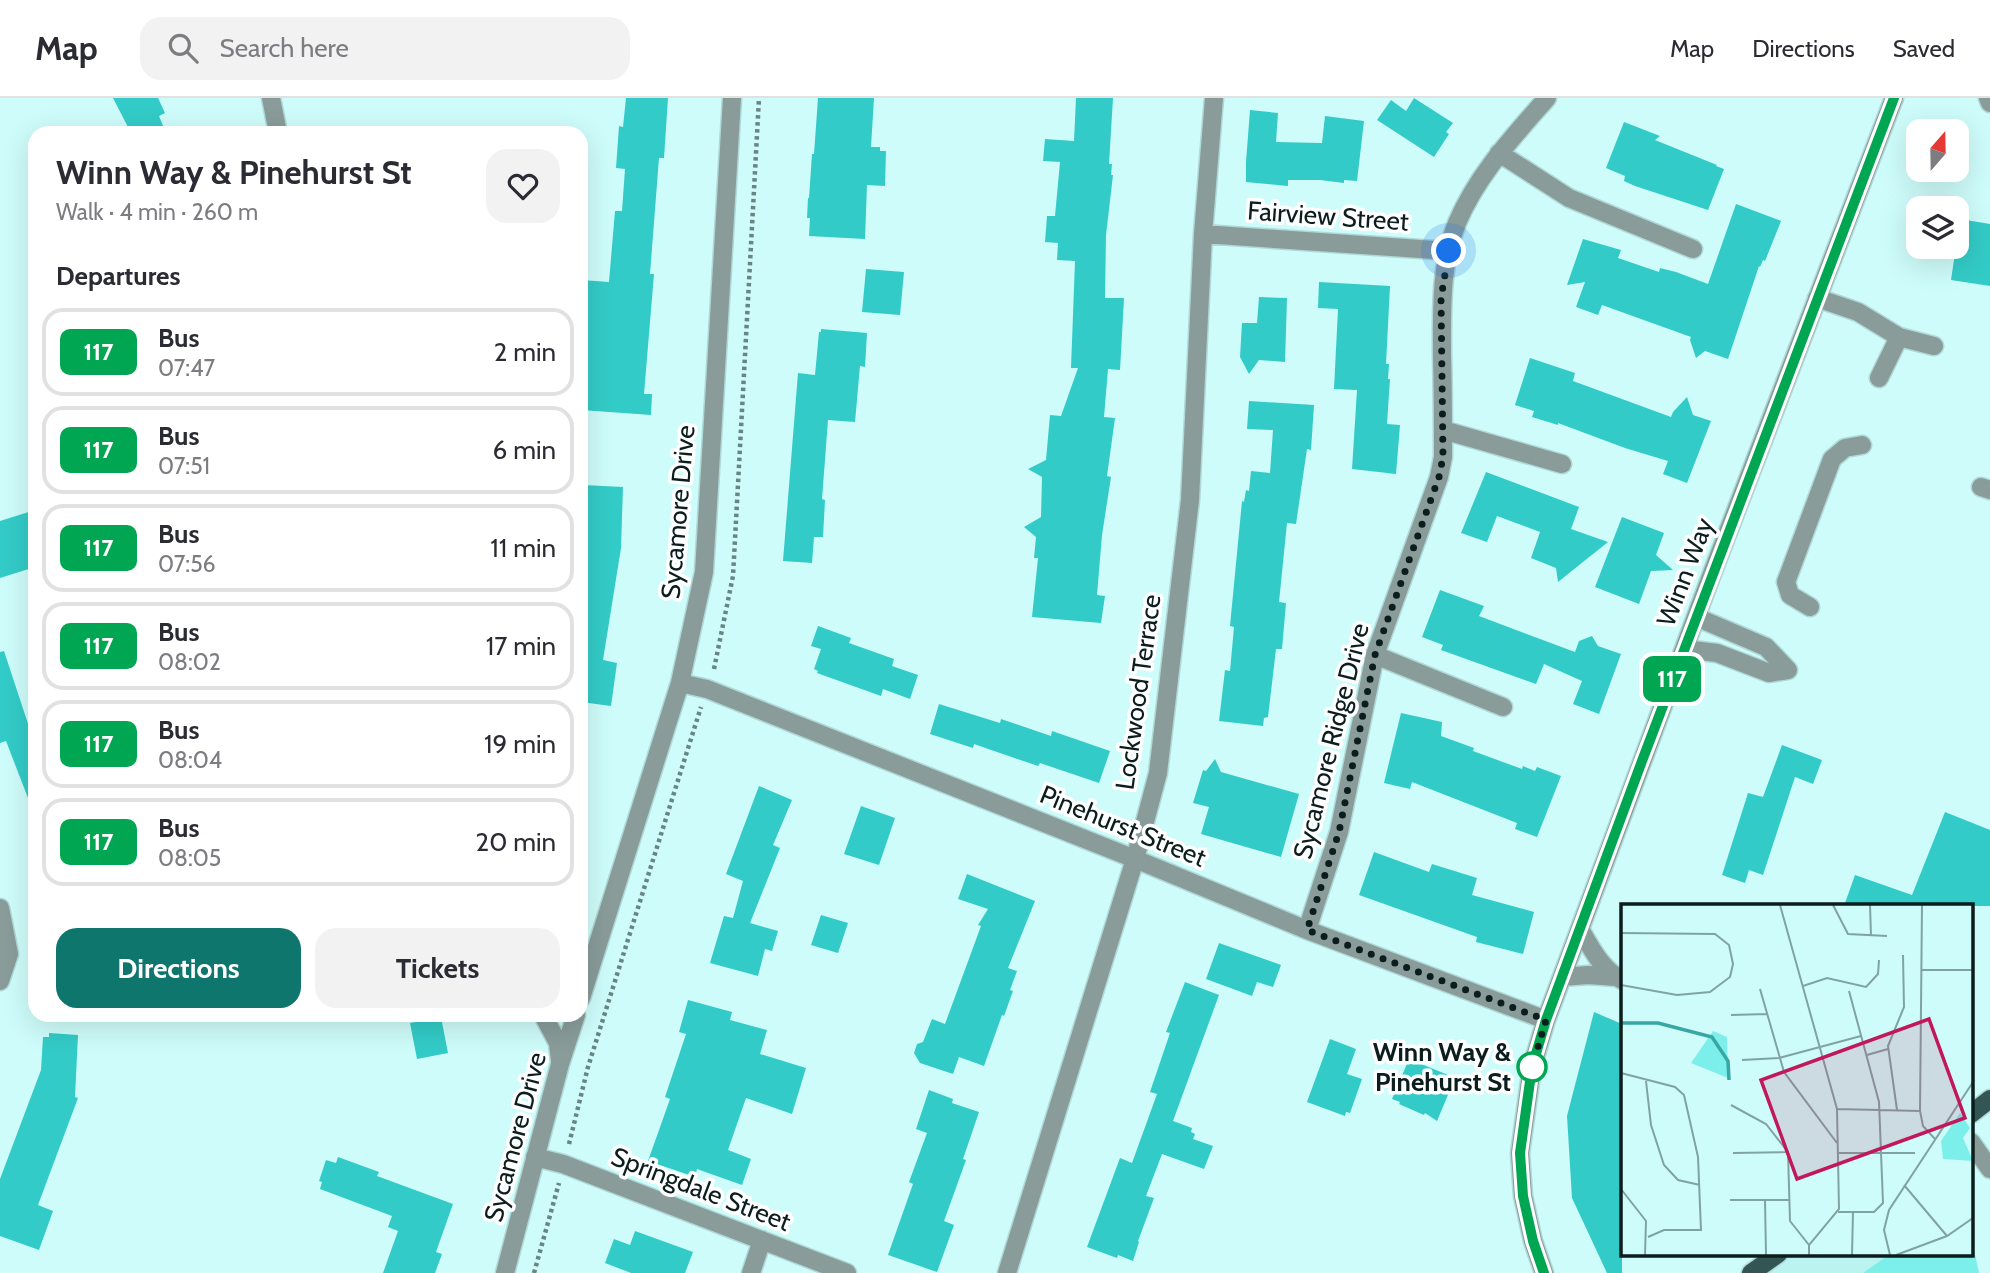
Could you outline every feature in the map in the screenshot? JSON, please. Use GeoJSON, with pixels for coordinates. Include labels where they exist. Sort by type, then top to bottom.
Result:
{"type":"FeatureCollection","features":[{"type":"Feature","properties":{"kind":"main road"},"geometry":{"type":"LineString","coordinates":[[1972,1113],[1990,1099]]}},
{"type":"Feature","properties":{"kind":"main road"},"geometry":{"type":"LineString","coordinates":[[1751,1273],[1775,1256]]}},
{"type":"Feature","properties":{"kind":"street"},"geometry":{"type":"LineString","coordinates":[[271,98],[277,126]]}},
{"type":"Feature","properties":{"kind":"street","name":"Sycamore Drive"},"geometry":{"type":"LineString","coordinates":[[588,976],[680,683],[704,572],[732,98]]}},
{"type":"Feature","properties":{"kind":"street","name":"Lockwood Terrace"},"geometry":{"type":"LineString","coordinates":[[1007,1273],[1135,859],[1157,773],[1190,500],[1203,234],[1214,98]]}},
{"type":"Feature","properties":{"kind":"street","name":"Sycamore Ridge Drive"},"geometry":{"type":"LineString","coordinates":[[1307,930],[1339,832],[1375,655],[1439,477],[1443,457],[1441,298],[1456,226],[1480,179],[1547,98]]}},
{"type":"Feature","properties":{"kind":"street","name":"Winn Way"},"geometry":{"type":"LineString","coordinates":[[1544,1273],[1533,1241],[1523,1196],[1520,1153],[1532,1067],[1546,1020],[1894,98]]}},
{"type":"Feature","properties":{"kind":"street"},"geometry":{"type":"LineString","coordinates":[[1988,98],[1990,103]]}},
{"type":"Feature","properties":{"kind":"street"},"geometry":{"type":"LineString","coordinates":[[1499,153],[1569,198],[1693,249]]}},
{"type":"Feature","properties":{"kind":"street","name":"Fairview Street"},"geometry":{"type":"LineString","coordinates":[[1203,234],[1449,251]]}},
{"type":"Feature","properties":{"kind":"street"},"geometry":{"type":"LineString","coordinates":[[1817,298],[1858,312],[1899,337],[1934,345]]}},
{"type":"Feature","properties":{"kind":"street"},"geometry":{"type":"LineString","coordinates":[[1879,378],[1899,337]]}},
{"type":"Feature","properties":{"kind":"street"},"geometry":{"type":"LineString","coordinates":[[1443,430],[1562,464]]}},
{"type":"Feature","properties":{"kind":"street"},"geometry":{"type":"LineString","coordinates":[[1811,607],[1790,595],[1786,582],[1832,459],[1844,448],[1862,445]]}},
{"type":"Feature","properties":{"kind":"street"},"geometry":{"type":"LineString","coordinates":[[1684,649],[1717,653],[1769,673],[1788,670],[1766,647],[1696,617]]}},
{"type":"Feature","properties":{"kind":"street"},"geometry":{"type":"LineString","coordinates":[[1375,655],[1503,707]]}},
{"type":"Feature","properties":{"kind":"street","name":"Pinehurst Street"},"geometry":{"type":"LineString","coordinates":[[680,683],[706,689],[1307,930],[1546,1020]]}},
{"type":"Feature","properties":{"kind":"street"},"geometry":{"type":"LineString","coordinates":[[0,908],[5,952],[0,981]]}},
{"type":"Feature","properties":{"kind":"street"},"geometry":{"type":"LineString","coordinates":[[1580,929],[1596,957],[1619,978]]}},
{"type":"Feature","properties":{"kind":"street"},"geometry":{"type":"LineString","coordinates":[[1562,977],[1588,975],[1619,978]]}},
{"type":"Feature","properties":{"kind":"street"},"geometry":{"type":"LineString","coordinates":[[547,1022],[558,1043],[560,1064]]}},
{"type":"Feature","properties":{"kind":"street","name":"Sycamore Drive"},"geometry":{"type":"LineString","coordinates":[[505,1273],[560,1064],[574,1022]]}},
{"type":"Feature","properties":{"kind":"street"},"geometry":{"type":"LineString","coordinates":[[1972,1143],[1990,1169]]}},
{"type":"Feature","properties":{"kind":"street","name":"Springdale Street"},"geometry":{"type":"LineString","coordinates":[[535,1157],[563,1164],[847,1273]]}},
{"type":"Feature","properties":{"kind":"street"},"geometry":{"type":"LineString","coordinates":[[751,1273],[762,1240]]}},
{"type":"Feature","properties":{"kind":"shaded area"},"geometry":{"type":"Polygon","coordinates":[[[1972,1240],[1979,1273],[1746,1273],[1772,1256],[1972,1256],[1972,1240]]]}},
{"type":"Feature","properties":{"kind":"shaded area"},"geometry":{"type":"Polygon","coordinates":[[[1972,1240],[1979,1273],[1863,1273],[1887,1256],[1972,1256],[1972,1240]]]}},
{"type":"Feature","properties":{"kind":"building"},"geometry":{"type":"Polygon","coordinates":[[[113,98],[158,98],[165,113],[159,116],[163,126],[127,126],[113,98]]]}},
{"type":"Feature","properties":{"kind":"building"},"geometry":{"type":"Polygon","coordinates":[[[626,98],[668,98],[664,158],[659,158],[650,274],[654,274],[644,394],[652,394],[651,415],[588,410],[588,280],[609,282],[615,211],[622,211],[625,169],[616,168],[619,126],[623,127],[626,98]]]}},
{"type":"Feature","properties":{"kind":"building"},"geometry":{"type":"Polygon","coordinates":[[[818,98],[874,98],[871,147],[880,147],[880,151],[886,151],[885,186],[867,185],[865,239],[809,236],[808,198],[818,98]]]}},
{"type":"Feature","properties":{"kind":"building"},"geometry":{"type":"Polygon","coordinates":[[[1076,98],[1113,98],[1109,164],[1112,164],[1113,175],[1106,235],[1105,298],[1124,298],[1120,370],[1108,369],[1104,417],[1115,418],[1097,595],[1105,596],[1101,623],[1032,617],[1038,558],[1034,558],[1036,537],[1024,527],[1041,517],[1042,477],[1028,469],[1046,460],[1050,415],[1061,416],[1078,368],[1071,368],[1075,261],[1057,260],[1058,243],[1045,242],[1047,216],[1055,216],[1060,162],[1043,161],[1045,139],[1074,141],[1076,98]]]}},
{"type":"Feature","properties":{"kind":"building"},"geometry":{"type":"Polygon","coordinates":[[[1414,98],[1453,123],[1434,157],[1377,120],[1391,100],[1406,111],[1414,98]]]}},
{"type":"Feature","properties":{"kind":"building"},"geometry":{"type":"Polygon","coordinates":[[[1250,110],[1278,113],[1276,142],[1322,143],[1325,116],[1364,121],[1357,181],[1344,180],[1344,183],[1288,180],[1288,186],[1246,182],[1250,110]]]}},
{"type":"Feature","properties":{"kind":"building"},"geometry":{"type":"Polygon","coordinates":[[[1624,122],[1660,136],[1655,140],[1724,169],[1708,210],[1635,186],[1624,181],[1625,176],[1606,168],[1624,122]]]}},
{"type":"Feature","properties":{"kind":"building"},"geometry":{"type":"Polygon","coordinates":[[[1736,204],[1781,221],[1765,261],[1759,266],[1728,359],[1705,351],[1696,358],[1691,337],[1602,305],[1598,315],[1576,307],[1585,282],[1567,285],[1583,239],[1621,250],[1618,258],[1659,272],[1660,268],[1676,272],[1708,284],[1736,204]]]}},
{"type":"Feature","properties":{"kind":"building"},"geometry":{"type":"Polygon","coordinates":[[[1969,220],[1990,224],[1990,286],[1951,280],[1954,259],[1969,259],[1969,220]]]}},
{"type":"Feature","properties":{"kind":"building"},"geometry":{"type":"Polygon","coordinates":[[[866,269],[904,272],[900,315],[862,312],[866,269]]]}},
{"type":"Feature","properties":{"kind":"building"},"geometry":{"type":"Polygon","coordinates":[[[1319,282],[1390,286],[1386,364],[1389,364],[1390,379],[1387,424],[1400,425],[1396,474],[1352,469],[1357,390],[1334,389],[1338,309],[1318,308],[1319,282]]]}},
{"type":"Feature","properties":{"kind":"building"},"geometry":{"type":"Polygon","coordinates":[[[1259,297],[1287,298],[1285,362],[1259,360],[1249,374],[1240,357],[1242,323],[1257,323],[1259,297]]]}},
{"type":"Feature","properties":{"kind":"building"},"geometry":{"type":"Polygon","coordinates":[[[821,329],[867,333],[865,367],[860,366],[855,422],[828,420],[822,499],[825,500],[823,537],[814,537],[812,563],[783,561],[798,373],[815,375],[821,329]]]}},
{"type":"Feature","properties":{"kind":"building"},"geometry":{"type":"Polygon","coordinates":[[[1530,358],[1575,373],[1573,381],[1671,417],[1687,397],[1693,415],[1711,421],[1687,483],[1663,474],[1668,461],[1558,423],[1532,417],[1534,411],[1515,405],[1530,358]]]}},
{"type":"Feature","properties":{"kind":"building"},"geometry":{"type":"Polygon","coordinates":[[[1249,401],[1314,405],[1311,450],[1307,449],[1296,524],[1287,523],[1279,602],[1286,603],[1282,649],[1276,649],[1268,717],[1264,718],[1263,726],[1219,721],[1225,670],[1230,671],[1234,627],[1230,626],[1242,501],[1244,502],[1246,490],[1249,491],[1251,471],[1270,473],[1273,430],[1247,429],[1249,401]]]}},
{"type":"Feature","properties":{"kind":"building"},"geometry":{"type":"Polygon","coordinates":[[[1486,472],[1579,507],[1571,529],[1608,542],[1558,582],[1556,568],[1531,558],[1540,532],[1497,516],[1487,542],[1461,533],[1486,472]]]}},
{"type":"Feature","properties":{"kind":"building"},"geometry":{"type":"Polygon","coordinates":[[[588,485],[623,487],[621,548],[603,660],[617,663],[611,706],[588,703],[588,485]]]}},
{"type":"Feature","properties":{"kind":"building"},"geometry":{"type":"Polygon","coordinates":[[[28,512],[28,569],[0,578],[0,521],[28,512]]]}},
{"type":"Feature","properties":{"kind":"building"},"geometry":{"type":"Polygon","coordinates":[[[1622,517],[1664,533],[1656,555],[1673,570],[1651,571],[1639,604],[1595,587],[1622,517]]]}},
{"type":"Feature","properties":{"kind":"building"},"geometry":{"type":"Polygon","coordinates":[[[1440,590],[1484,606],[1479,616],[1575,652],[1579,641],[1592,636],[1598,646],[1621,654],[1599,714],[1573,704],[1582,681],[1544,664],[1536,684],[1441,650],[1443,645],[1422,637],[1440,590]]]}},
{"type":"Feature","properties":{"kind":"building"},"geometry":{"type":"Polygon","coordinates":[[[818,626],[851,638],[849,643],[894,659],[892,666],[918,675],[910,699],[883,689],[881,696],[817,673],[814,669],[821,649],[811,646],[818,626]]]}},
{"type":"Feature","properties":{"kind":"building"},"geometry":{"type":"Polygon","coordinates":[[[4,651],[28,724],[28,798],[6,741],[0,743],[0,652],[4,651]]]}},
{"type":"Feature","properties":{"kind":"building"},"geometry":{"type":"Polygon","coordinates":[[[939,704],[1000,723],[1001,719],[1051,736],[1052,731],[1110,751],[1099,783],[1040,763],[1038,766],[974,744],[973,748],[930,734],[939,704]]]}},
{"type":"Feature","properties":{"kind":"building"},"geometry":{"type":"Polygon","coordinates":[[[1401,713],[1442,722],[1441,736],[1474,748],[1473,751],[1522,769],[1523,766],[1535,771],[1537,767],[1561,776],[1537,837],[1515,829],[1517,823],[1412,782],[1410,789],[1384,783],[1401,713]]]}},
{"type":"Feature","properties":{"kind":"building"},"geometry":{"type":"Polygon","coordinates":[[[1782,745],[1822,760],[1813,784],[1795,777],[1763,875],[1749,870],[1745,883],[1722,875],[1748,793],[1763,797],[1782,745]]]}},
{"type":"Feature","properties":{"kind":"building"},"geometry":{"type":"Polygon","coordinates":[[[1215,759],[1221,772],[1299,794],[1281,857],[1201,834],[1209,807],[1193,803],[1203,770],[1206,771],[1215,759]]]}},
{"type":"Feature","properties":{"kind":"building"},"geometry":{"type":"Polygon","coordinates":[[[759,786],[792,800],[773,845],[780,848],[750,923],[778,931],[772,951],[765,949],[758,976],[710,963],[724,916],[733,918],[743,881],[726,874],[759,786]]]}},
{"type":"Feature","properties":{"kind":"building"},"geometry":{"type":"Polygon","coordinates":[[[861,806],[895,818],[879,865],[844,854],[861,806]]]}},
{"type":"Feature","properties":{"kind":"building"},"geometry":{"type":"Polygon","coordinates":[[[1945,812],[1990,830],[1990,906],[1845,904],[1855,875],[1912,895],[1945,812]]]}},
{"type":"Feature","properties":{"kind":"building"},"geometry":{"type":"Polygon","coordinates":[[[1374,852],[1429,872],[1432,864],[1477,878],[1472,895],[1534,912],[1523,954],[1476,942],[1477,937],[1359,895],[1374,852]]]}},
{"type":"Feature","properties":{"kind":"building"},"geometry":{"type":"Polygon","coordinates":[[[967,874],[1035,901],[1008,968],[1017,971],[1010,990],[1013,991],[984,1066],[959,1057],[953,1074],[920,1063],[914,1053],[917,1044],[923,1042],[932,1019],[945,1024],[981,926],[978,925],[988,909],[958,899],[967,874]]]}},
{"type":"Feature","properties":{"kind":"building"},"geometry":{"type":"Polygon","coordinates":[[[821,915],[848,923],[838,953],[811,945],[821,915]]]}},
{"type":"Feature","properties":{"kind":"building"},"geometry":{"type":"Polygon","coordinates":[[[1219,943],[1281,965],[1273,987],[1257,982],[1252,996],[1206,979],[1219,943]]]}},
{"type":"Feature","properties":{"kind":"building"},"geometry":{"type":"Polygon","coordinates":[[[1185,982],[1219,995],[1173,1121],[1192,1128],[1191,1132],[1195,1134],[1193,1139],[1213,1146],[1204,1169],[1162,1154],[1146,1196],[1154,1198],[1133,1261],[1118,1255],[1117,1258],[1087,1247],[1120,1158],[1132,1163],[1157,1094],[1150,1092],[1170,1033],[1166,1032],[1185,982]]]}},
{"type":"Feature","properties":{"kind":"building"},"geometry":{"type":"Polygon","coordinates":[[[688,1000],[732,1012],[730,1020],[767,1030],[760,1054],[806,1068],[792,1114],[746,1098],[728,1150],[751,1159],[742,1185],[697,1169],[695,1177],[648,1161],[670,1099],[665,1097],[686,1034],[679,1032],[688,1000]]]}},
{"type":"Feature","properties":{"kind":"building"},"geometry":{"type":"Polygon","coordinates":[[[1594,1012],[1621,1024],[1622,1273],[1607,1273],[1572,1198],[1567,1116],[1594,1012]]]}},
{"type":"Feature","properties":{"kind":"building"},"geometry":{"type":"Polygon","coordinates":[[[442,1022],[448,1053],[417,1059],[410,1023],[442,1022]]]}},
{"type":"Feature","properties":{"kind":"building"},"geometry":{"type":"Polygon","coordinates":[[[49,1033],[78,1035],[75,1097],[78,1098],[38,1205],[53,1211],[39,1250],[0,1236],[0,1179],[41,1070],[43,1037],[49,1037],[49,1033]]]}},
{"type":"Feature","properties":{"kind":"building"},"geometry":{"type":"Polygon","coordinates":[[[1330,1039],[1356,1049],[1347,1074],[1362,1079],[1350,1113],[1346,1112],[1345,1116],[1307,1102],[1330,1039]]]}},
{"type":"Feature","properties":{"kind":"building"},"geometry":{"type":"Polygon","coordinates":[[[1409,1059],[1453,1077],[1437,1121],[1392,1099],[1409,1059]]]}},
{"type":"Feature","properties":{"kind":"building"},"geometry":{"type":"Polygon","coordinates":[[[929,1090],[953,1099],[952,1103],[979,1112],[963,1159],[966,1160],[944,1221],[954,1225],[937,1272],[888,1255],[913,1184],[909,1182],[927,1133],[916,1129],[929,1090]]]}},
{"type":"Feature","properties":{"kind":"building"},"geometry":{"type":"Polygon","coordinates":[[[338,1157],[379,1172],[377,1176],[453,1204],[436,1252],[442,1254],[435,1273],[383,1273],[398,1231],[388,1227],[392,1216],[320,1189],[322,1182],[319,1181],[326,1160],[336,1163],[338,1157]]]}},
{"type":"Feature","properties":{"kind":"building"},"geometry":{"type":"Polygon","coordinates":[[[635,1231],[693,1252],[685,1273],[631,1273],[605,1263],[614,1239],[630,1245],[635,1231]]]}},
{"type":"Feature","properties":{"kind":"bus line","name":"117"},"geometry":{"type":"LineString","coordinates":[[1544,1273],[1533,1241],[1523,1196],[1520,1153],[1532,1067],[1546,1020],[1713,571],[1894,98]]}},
{"type":"Feature","properties":{"kind":"place","name":"Winn Way & Pinehurst St"},"geometry":{"type":"Point","coordinates":[1532,1067]}},
{"type":"Feature","properties":{"kind":"route"},"geometry":{"type":"LineString","coordinates":[[1449,251],[1441,298],[1443,457],[1439,477],[1375,655],[1339,832],[1307,930],[1546,1020],[1532,1067]]}}]}
